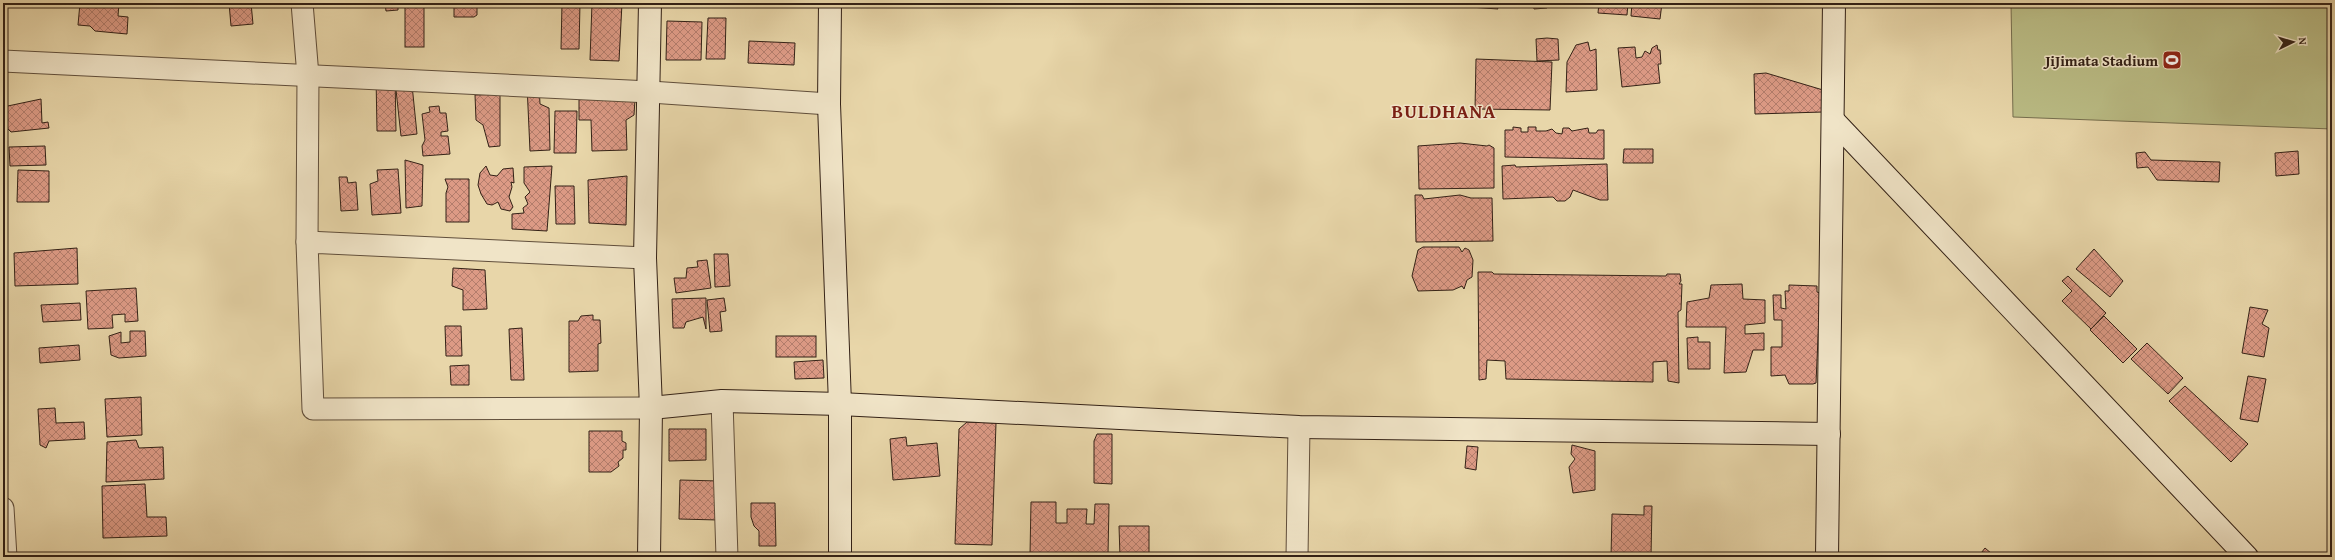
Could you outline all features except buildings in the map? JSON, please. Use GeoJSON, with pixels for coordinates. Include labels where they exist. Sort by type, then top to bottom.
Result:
{"type":"FeatureCollection","features":[{"type":"Feature","properties":{"kind":"street"},"geometry":{"type":"LineString","coordinates":[[302,3],[308,76],[307,242],[313,409],[651,408],[722,401],[840,404],[1299,427],[1829,434]]}},
{"type":"Feature","properties":{"kind":"street"},"geometry":{"type":"LineString","coordinates":[[649,557],[651,408],[645,258],[650,92],[650,3]]}},
{"type":"Feature","properties":{"kind":"street"},"geometry":{"type":"LineString","coordinates":[[830,3],[829,104],[840,404],[840,557]]}},
{"type":"Feature","properties":{"kind":"street"},"geometry":{"type":"LineString","coordinates":[[1828,557],[1834,3]]}},
{"type":"Feature","properties":{"kind":"street"},"geometry":{"type":"LineString","coordinates":[[3,61],[650,92],[829,104]]}},
{"type":"Feature","properties":{"kind":"street"},"geometry":{"type":"LineString","coordinates":[[1833,120],[2247,557]]}},
{"type":"Feature","properties":{"kind":"street"},"geometry":{"type":"LineString","coordinates":[[307,242],[645,258]]}},
{"type":"Feature","properties":{"kind":"street"},"geometry":{"type":"LineString","coordinates":[[722,401],[727,557]]}},
{"type":"Feature","properties":{"kind":"street"},"geometry":{"type":"LineString","coordinates":[[1297,557],[1299,427]]}},
{"type":"Feature","properties":{"kind":"street"},"geometry":{"type":"LineString","coordinates":[[3,508],[6,557]]}},
{"type":"Feature","properties":{"kind":"green space","name":"JiJimata Stadium"},"geometry":{"type":"Polygon","coordinates":[[[2011,3],[2332,3],[2332,129],[2013,117],[2011,3]]]}},
{"type":"Feature","properties":{"kind":"place","name":"JiJimata Stadium"},"geometry":{"type":"Point","coordinates":[2172,60]}},
{"type":"Feature","properties":{"kind":"district","name":"BULDHANA"},"geometry":{"type":"Point","coordinates":[1444,111]}}]}
